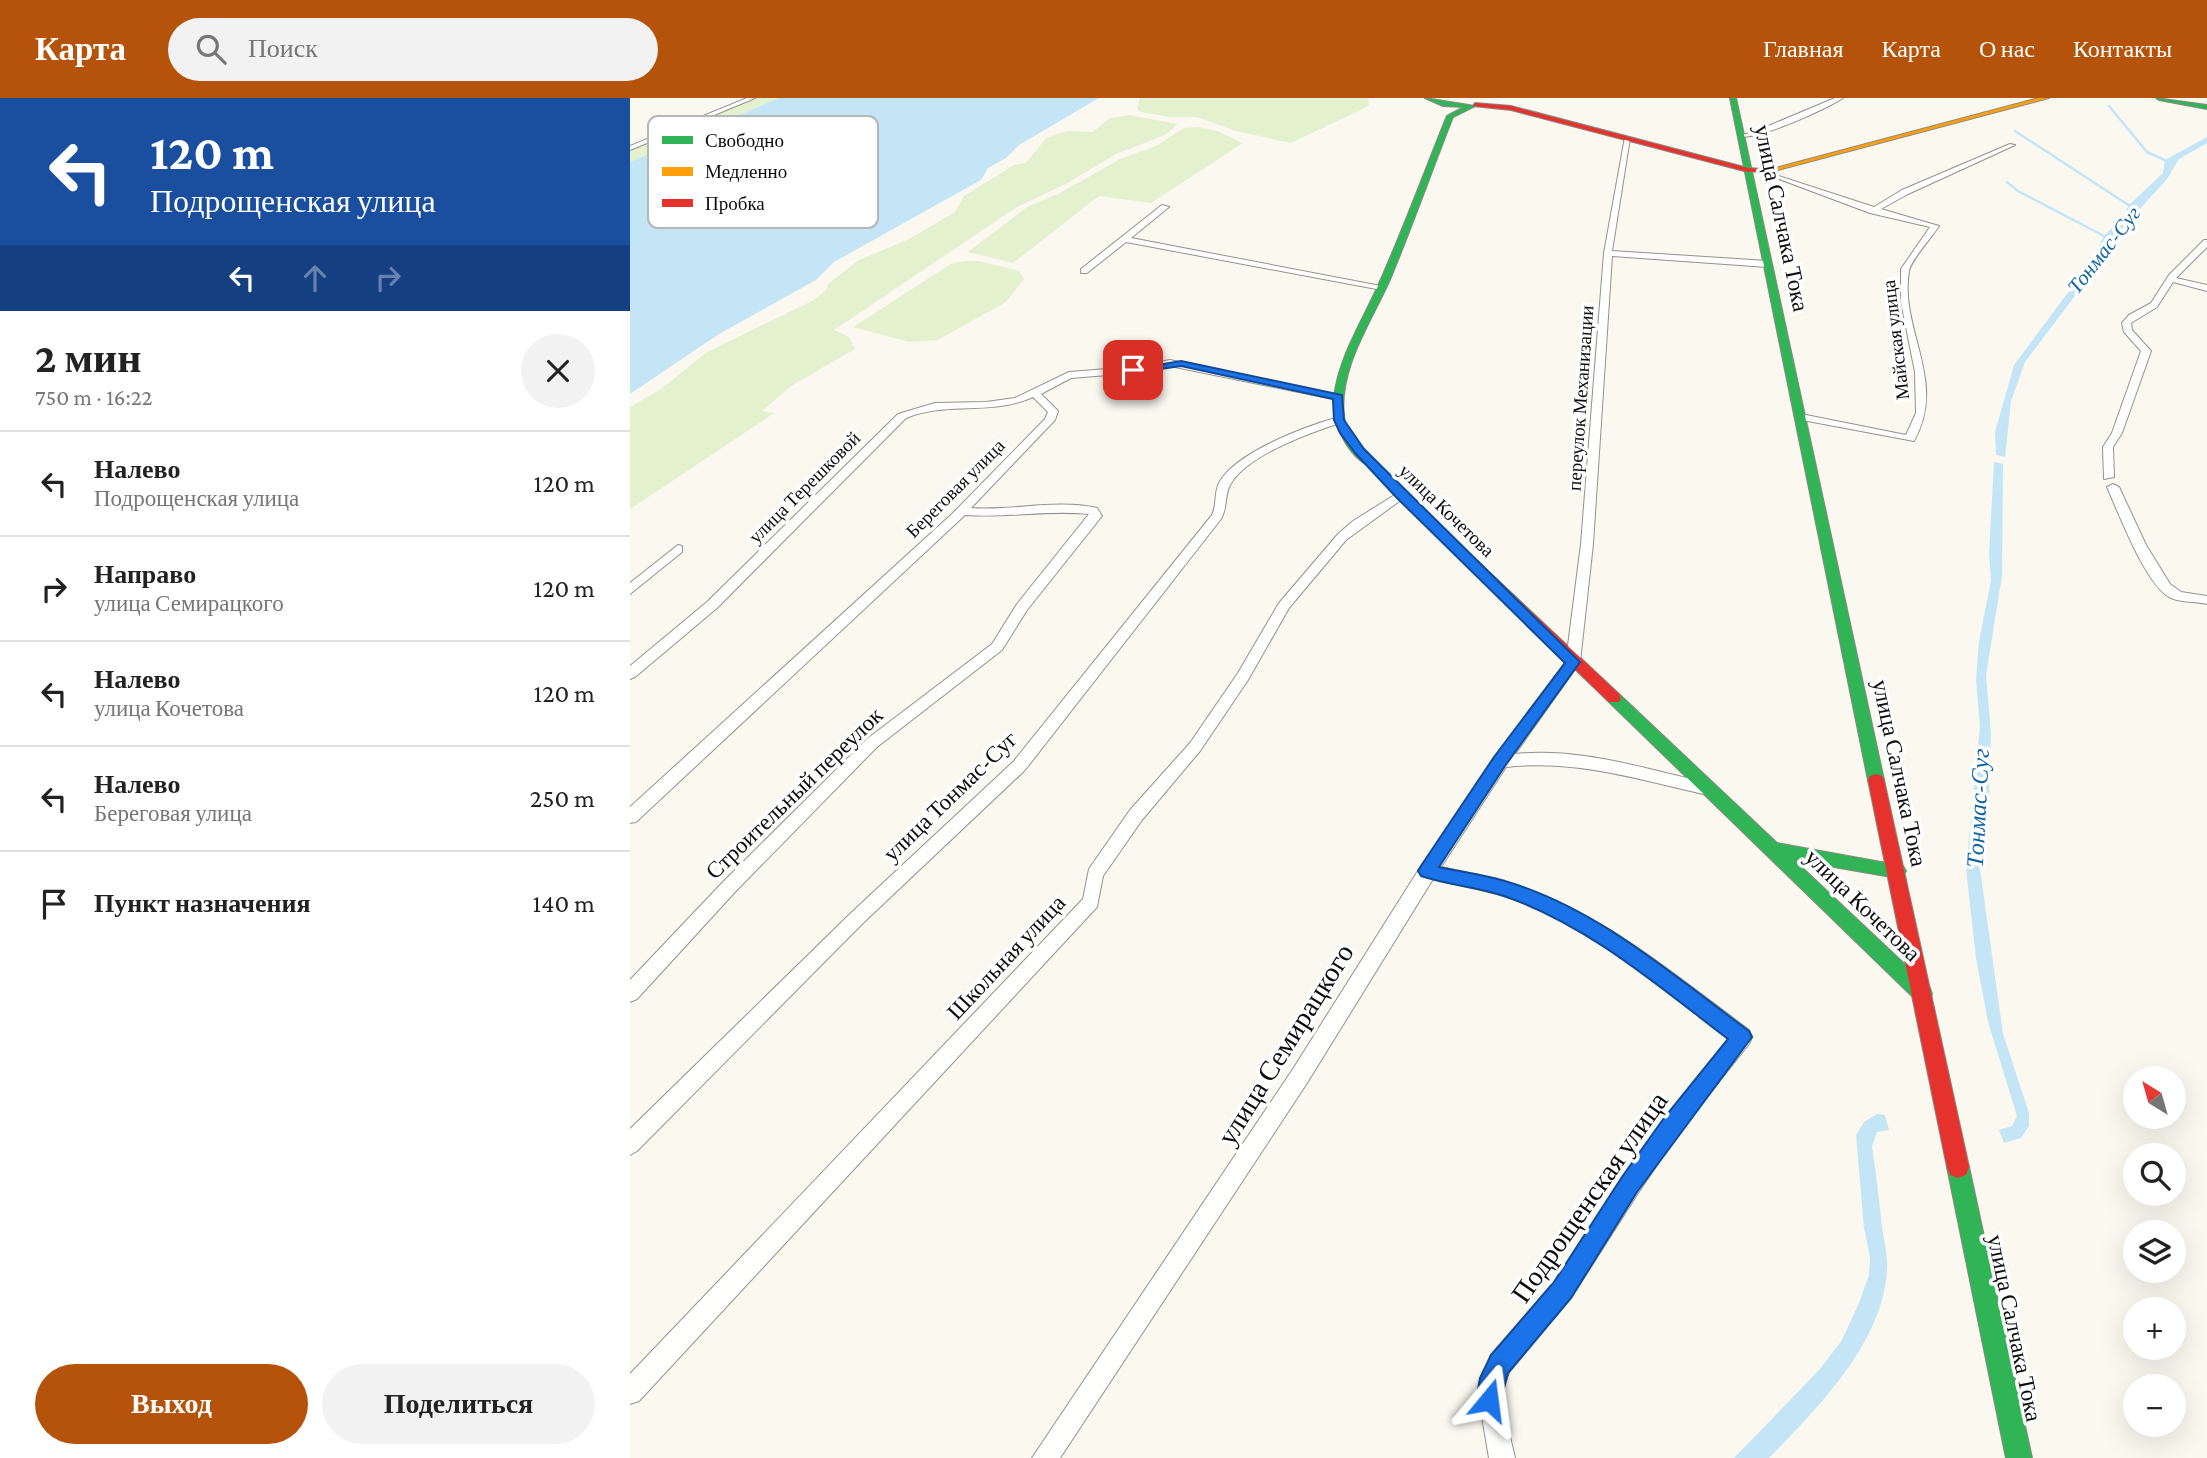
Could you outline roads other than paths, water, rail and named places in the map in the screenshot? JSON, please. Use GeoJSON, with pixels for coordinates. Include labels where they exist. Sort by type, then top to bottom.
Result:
{"type":"FeatureCollection","features":[{"type":"Feature","properties":{"kind":"main road","name":"улица Салчака Тока"},"geometry":{"type":"LineString","coordinates":[[1733,98],[2019,1458]]}},
{"type":"Feature","properties":{"kind":"main road"},"geometry":{"type":"LineString","coordinates":[[1430,100],[1473,105],[1502,101],[1627,138],[1748,170],[1765,172],[2046,98]]}},
{"type":"Feature","properties":{"kind":"main road"},"geometry":{"type":"LineString","coordinates":[[2159,98],[2207,107]]}},
{"type":"Feature","properties":{"kind":"main road"},"geometry":{"type":"LineString","coordinates":[[1430,100],[1446,109],[1450,116]]}},
{"type":"Feature","properties":{"kind":"main road"},"geometry":{"type":"LineString","coordinates":[[1339,420],[1338,397],[1348,364],[1382,287],[1450,116],[1473,105]]}},
{"type":"Feature","properties":{"kind":"main road","name":"улица Кочетова"},"geometry":{"type":"LineString","coordinates":[[1339,420],[1345,433],[1360,452],[1401,495],[1573,662],[1923,993]]}},
{"type":"Feature","properties":{"kind":"main road","name":"улица Кочетова"},"geometry":{"type":"LineString","coordinates":[[1771,849],[1897,871]]}},
{"type":"Feature","properties":{"kind":"street"},"geometry":{"type":"LineString","coordinates":[[708,116],[752,98]]}},
{"type":"Feature","properties":{"kind":"street"},"geometry":{"type":"LineString","coordinates":[[1733,98],[1740,98]]}},
{"type":"Feature","properties":{"kind":"street"},"geometry":{"type":"LineString","coordinates":[[1741,136],[1755,134],[1840,98]]}},
{"type":"Feature","properties":{"kind":"street","name":"переулок Механизации"},"geometry":{"type":"LineString","coordinates":[[1573,662],[1587,544],[1608,253],[1627,138]]}},
{"type":"Feature","properties":{"kind":"street"},"geometry":{"type":"LineString","coordinates":[[630,148],[648,141]]}},
{"type":"Feature","properties":{"kind":"street"},"geometry":{"type":"LineString","coordinates":[[1765,172],[1873,211],[1905,192],[2012,145]]}},
{"type":"Feature","properties":{"kind":"street"},"geometry":{"type":"LineString","coordinates":[[1084,271],[1165,207]]}},
{"type":"Feature","properties":{"kind":"street","name":"Майская улица"},"geometry":{"type":"LineString","coordinates":[[1801,416],[1910,439],[1921,413],[1920,372],[1905,302],[1905,269],[1935,226],[1873,211]]}},
{"type":"Feature","properties":{"kind":"street"},"geometry":{"type":"LineString","coordinates":[[1125,239],[1382,287]]}},
{"type":"Feature","properties":{"kind":"street"},"geometry":{"type":"LineString","coordinates":[[2207,242],[2171,279],[2160,300],[2150,310],[2129,319],[2126,324],[2126,329],[2145,346],[2146,351],[2117,433],[2108,447],[2111,482],[2151,567],[2174,594],[2207,600]]}},
{"type":"Feature","properties":{"kind":"street"},"geometry":{"type":"LineString","coordinates":[[1608,253],[1768,264]]}},
{"type":"Feature","properties":{"kind":"street"},"geometry":{"type":"LineString","coordinates":[[2171,279],[2207,288]]}},
{"type":"Feature","properties":{"kind":"street"},"geometry":{"type":"LineString","coordinates":[[1034,393],[1069,375],[1122,371],[1170,363],[1338,397]]}},
{"type":"Feature","properties":{"kind":"street","name":"Береговая улица"},"geometry":{"type":"LineString","coordinates":[[630,817],[962,512],[1050,419],[1053,411],[1034,393]]}},
{"type":"Feature","properties":{"kind":"street","name":"улица Терешковой"},"geometry":{"type":"LineString","coordinates":[[630,674],[712,605],[902,416],[926,407],[1014,403],[1034,393]]}},
{"type":"Feature","properties":{"kind":"street","name":"улица Тонмас-Суг"},"geometry":{"type":"LineString","coordinates":[[630,1144],[857,918],[1019,766],[1217,516],[1223,506],[1222,492],[1226,480],[1242,466],[1313,427],[1339,420]]}},
{"type":"Feature","properties":{"kind":"street","name":"Школьная улица"},"geometry":{"type":"LineString","coordinates":[[630,1392],[1091,902],[1095,874],[1136,815],[1195,747],[1243,676],[1284,606],[1342,537],[1401,495]]}},
{"type":"Feature","properties":{"kind":"street","name":"Строительный переулок"},"geometry":{"type":"LineString","coordinates":[[630,993],[728,888],[872,743],[997,647],[1037,587],[1096,516],[1093,511],[1076,508],[962,512]]}},
{"type":"Feature","properties":{"kind":"street"},"geometry":{"type":"LineString","coordinates":[[630,590],[678,549]]}},
{"type":"Feature","properties":{"kind":"street","name":"улица Семирацкого"},"geometry":{"type":"LineString","coordinates":[[1045,1458],[1300,1076],[1427,871],[1500,762],[1573,662]]}},
{"type":"Feature","properties":{"kind":"street"},"geometry":{"type":"LineString","coordinates":[[1500,762],[1536,758],[1576,760],[1708,789]]}},
{"type":"Feature","properties":{"kind":"street","name":"Подрощенская улица"},"geometry":{"type":"LineString","coordinates":[[1427,871],[1506,889],[1577,920],[1628,953],[1742,1037],[1672,1125],[1563,1290],[1500,1364],[1493,1378],[1489,1400],[1502,1458]]}},
{"type":"Feature","properties":{"kind":"water"},"geometry":{"type":"Polygon","coordinates":[[[779,98],[1099,98],[1019,145],[1006,158],[988,168],[981,180],[834,262],[816,280],[719,334],[630,394],[630,162],[648,154],[648,228],[878,228],[878,116],[737,116],[779,98]]]}},
{"type":"Feature","properties":{"kind":"water","name":"Тонмас-Суг"},"geometry":{"type":"Polygon","coordinates":[[[2207,137],[2207,143],[2179,159],[2167,179],[2108,244],[2099,264],[2025,362],[2011,401],[2005,457],[1996,455],[1995,432],[2014,365],[2087,267],[2104,236],[2123,217],[2129,205],[2163,173],[2165,160],[2207,137]]]}},
{"type":"Feature","properties":{"kind":"water","name":"Тонмас-Суг"},"geometry":{"type":"Polygon","coordinates":[[[1994,462],[2003,464],[2002,576],[1986,675],[1991,734],[1989,799],[1979,862],[2003,1034],[2029,1113],[2029,1126],[2021,1138],[2004,1143],[1999,1130],[2012,1126],[2017,1116],[1988,1022],[1976,958],[1966,869],[1980,726],[1976,680],[1979,641],[1991,581],[1989,554],[1994,462]]]}},
{"type":"Feature","properties":{"kind":"water"},"geometry":{"type":"Polygon","coordinates":[[[1877,1114],[1885,1115],[1889,1130],[1877,1132],[1872,1146],[1887,1270],[1883,1297],[1874,1323],[1861,1349],[1844,1373],[1769,1458],[1734,1458],[1820,1369],[1842,1340],[1859,1303],[1869,1275],[1870,1257],[1864,1228],[1856,1135],[1864,1122],[1877,1114]]]}},
{"type":"Feature","properties":{"kind":"waterway"},"geometry":{"type":"LineString","coordinates":[[2109,106],[2147,152],[2169,162]]}},
{"type":"Feature","properties":{"kind":"waterway"},"geometry":{"type":"LineString","coordinates":[[2015,131],[2133,208]]}},
{"type":"Feature","properties":{"kind":"waterway"},"geometry":{"type":"LineString","coordinates":[[2007,182],[2018,191],[2108,238]]}}]}
